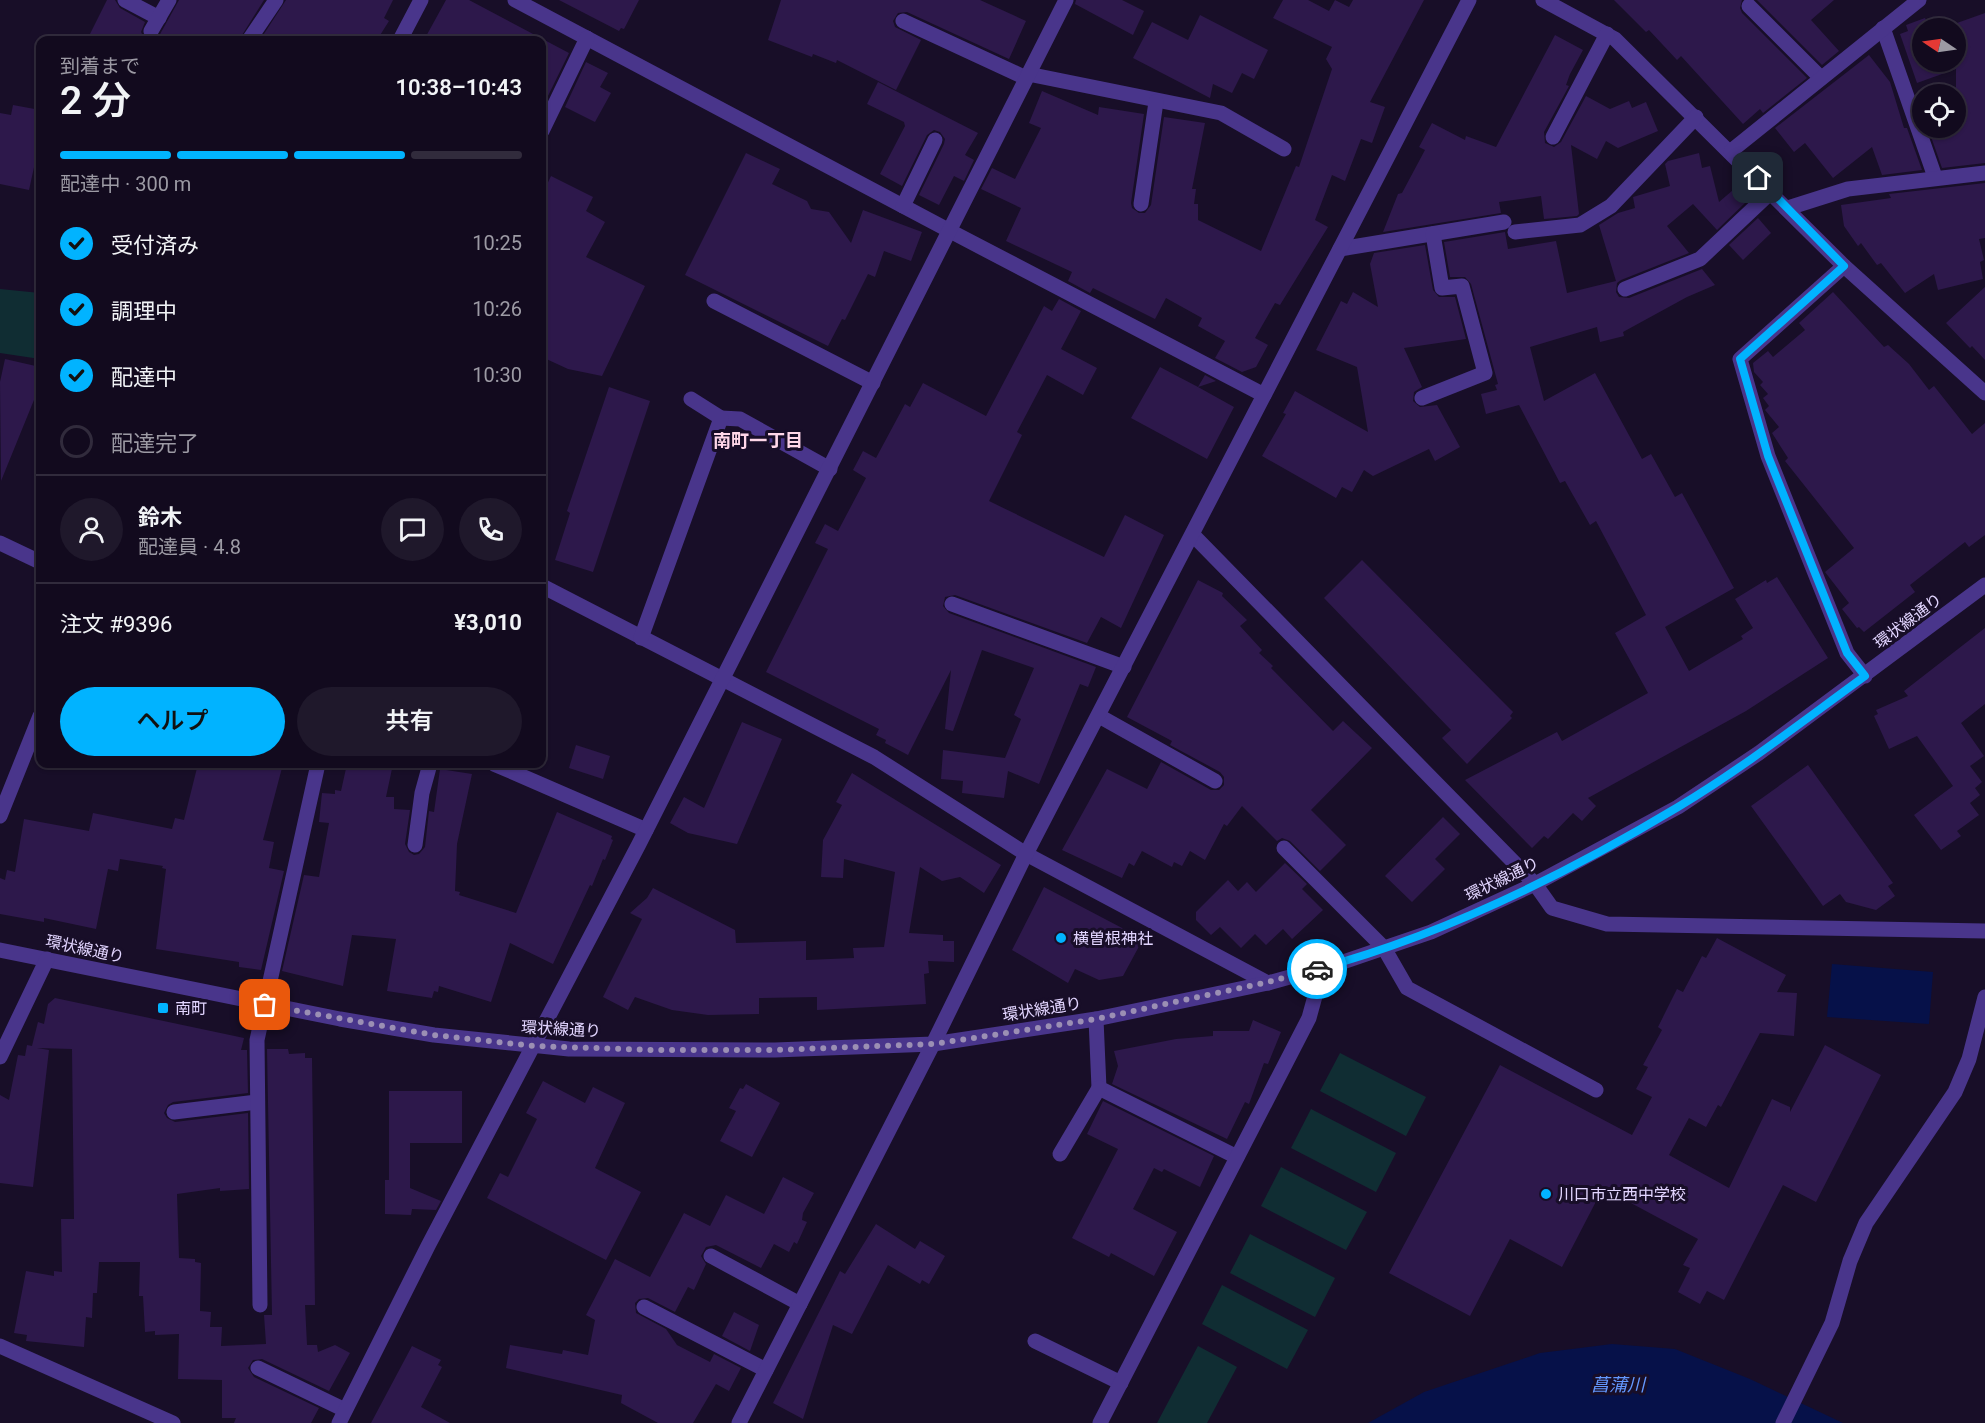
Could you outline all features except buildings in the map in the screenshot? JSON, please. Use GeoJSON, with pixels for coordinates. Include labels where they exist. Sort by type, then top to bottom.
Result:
{"type":"FeatureCollection","features":[{"type":"Feature","properties":{"kind":"street"},"geometry":{"type":"LineString","coordinates":[[125,0],[159,18]]}},
{"type":"Feature","properties":{"kind":"street"},"geometry":{"type":"LineString","coordinates":[[151,31],[169,0]]}},
{"type":"Feature","properties":{"kind":"street"},"geometry":{"type":"LineString","coordinates":[[252,36],[276,0]]}},
{"type":"Feature","properties":{"kind":"street"},"geometry":{"type":"LineString","coordinates":[[402,36],[421,0]]}},
{"type":"Feature","properties":{"kind":"street"},"geometry":{"type":"LineString","coordinates":[[515,0],[950,231],[1264,394]]}},
{"type":"Feature","properties":{"kind":"street"},"geometry":{"type":"LineString","coordinates":[[258,1368],[342,1417],[428,1246],[646,830],[1066,0]]}},
{"type":"Feature","properties":{"kind":"street"},"geometry":{"type":"LineString","coordinates":[[739,1423],[933,1044],[1026,854],[1469,0]]}},
{"type":"Feature","properties":{"kind":"street"},"geometry":{"type":"LineString","coordinates":[[1543,0],[1616,39],[1844,266],[1985,393]]}},
{"type":"Feature","properties":{"kind":"street"},"geometry":{"type":"LineString","coordinates":[[1731,151],[1919,0]]}},
{"type":"Feature","properties":{"kind":"street"},"geometry":{"type":"LineString","coordinates":[[1749,6],[1821,78]]}},
{"type":"Feature","properties":{"kind":"street"},"geometry":{"type":"LineString","coordinates":[[903,21],[1027,76],[1221,113],[1284,148]]}},
{"type":"Feature","properties":{"kind":"street"},"geometry":{"type":"LineString","coordinates":[[1883,28],[1935,177]]}},
{"type":"Feature","properties":{"kind":"street"},"geometry":{"type":"LineString","coordinates":[[1553,137],[1607,34]]}},
{"type":"Feature","properties":{"kind":"street"},"geometry":{"type":"LineString","coordinates":[[546,123],[587,38]]}},
{"type":"Feature","properties":{"kind":"street"},"geometry":{"type":"LineString","coordinates":[[1141,204],[1156,102]]}},
{"type":"Feature","properties":{"kind":"street"},"geometry":{"type":"LineString","coordinates":[[1340,249],[1433,234],[1509,227],[1580,225],[1611,206],[1696,117]]}},
{"type":"Feature","properties":{"kind":"street"},"geometry":{"type":"LineString","coordinates":[[903,206],[935,140]]}},
{"type":"Feature","properties":{"kind":"street"},"geometry":{"type":"LineString","coordinates":[[1788,208],[1848,189],[1935,177],[1985,173]]}},
{"type":"Feature","properties":{"kind":"street"},"geometry":{"type":"LineString","coordinates":[[1625,289],[1700,259],[1772,192]]}},
{"type":"Feature","properties":{"kind":"street"},"geometry":{"type":"LineString","coordinates":[[1422,398],[1485,373],[1462,286],[1442,288],[1433,234]]}},
{"type":"Feature","properties":{"kind":"street"},"geometry":{"type":"LineString","coordinates":[[1844,266],[1740,359],[1768,456],[1847,653],[1865,676]]}},
{"type":"Feature","properties":{"kind":"street"},"geometry":{"type":"LineString","coordinates":[[714,301],[873,383]]}},
{"type":"Feature","properties":{"kind":"street"},"geometry":{"type":"LineString","coordinates":[[691,399],[721,418],[740,419],[830,469]]}},
{"type":"Feature","properties":{"kind":"street"},"geometry":{"type":"LineString","coordinates":[[641,638],[721,418]]}},
{"type":"Feature","properties":{"kind":"street"},"geometry":{"type":"LineString","coordinates":[[1193,535],[1535,884],[1552,908],[1607,924],[1985,931]]}},
{"type":"Feature","properties":{"kind":"street"},"geometry":{"type":"LineString","coordinates":[[0,543],[36,560]]}},
{"type":"Feature","properties":{"kind":"street","name":"環状線通り"},"geometry":{"type":"LineString","coordinates":[[0,950],[265,1005],[434,1035],[534,1046],[708,1050],[933,1044],[1096,1019],[1323,968],[1431,932],[1535,884],[1678,807],[1759,753],[1985,585]]}},
{"type":"Feature","properties":{"kind":"street"},"geometry":{"type":"LineString","coordinates":[[546,588],[874,758],[1026,854],[1268,982]]}},
{"type":"Feature","properties":{"kind":"street"},"geometry":{"type":"LineString","coordinates":[[952,604],[1124,667]]}},
{"type":"Feature","properties":{"kind":"street"},"geometry":{"type":"LineString","coordinates":[[1099,716],[1215,781]]}},
{"type":"Feature","properties":{"kind":"street"},"geometry":{"type":"LineString","coordinates":[[0,816],[36,726]]}},
{"type":"Feature","properties":{"kind":"street"},"geometry":{"type":"LineString","coordinates":[[260,1305],[257,1040],[317,768]]}},
{"type":"Feature","properties":{"kind":"street"},"geometry":{"type":"LineString","coordinates":[[415,845],[422,793],[429,768]]}},
{"type":"Feature","properties":{"kind":"street"},"geometry":{"type":"LineString","coordinates":[[503,768],[646,830]]}},
{"type":"Feature","properties":{"kind":"street"},"geometry":{"type":"LineString","coordinates":[[1284,848],[1384,948],[1407,988],[1596,1090]]}},
{"type":"Feature","properties":{"kind":"street"},"geometry":{"type":"LineString","coordinates":[[0,1057],[47,959]]}},
{"type":"Feature","properties":{"kind":"street"},"geometry":{"type":"LineString","coordinates":[[1100,1423],[1309,1017],[1323,968]]}},
{"type":"Feature","properties":{"kind":"street"},"geometry":{"type":"LineString","coordinates":[[1784,1423],[1832,1323],[1850,1261],[1866,1223],[1955,1092],[1969,1059],[1985,997]]}},
{"type":"Feature","properties":{"kind":"street"},"geometry":{"type":"LineString","coordinates":[[1060,1154],[1099,1089],[1096,1019]]}},
{"type":"Feature","properties":{"kind":"street"},"geometry":{"type":"LineString","coordinates":[[1099,1089],[1237,1157]]}},
{"type":"Feature","properties":{"kind":"street"},"geometry":{"type":"LineString","coordinates":[[174,1112],[257,1102]]}},
{"type":"Feature","properties":{"kind":"street"},"geometry":{"type":"LineString","coordinates":[[711,1256],[800,1304]]}},
{"type":"Feature","properties":{"kind":"street"},"geometry":{"type":"LineString","coordinates":[[644,1307],[766,1370]]}},
{"type":"Feature","properties":{"kind":"street"},"geometry":{"type":"LineString","coordinates":[[1035,1341],[1121,1383]]}},
{"type":"Feature","properties":{"kind":"street"},"geometry":{"type":"LineString","coordinates":[[0,1346],[173,1423]]}},
{"type":"Feature","properties":{"kind":"green space"},"geometry":{"type":"Polygon","coordinates":[[[0,289],[36,293],[36,358],[0,353],[0,289]]]}},
{"type":"Feature","properties":{"kind":"green space"},"geometry":{"type":"Polygon","coordinates":[[[1340,1053],[1426,1097],[1406,1136],[1320,1091],[1340,1053]]]}},
{"type":"Feature","properties":{"kind":"green space"},"geometry":{"type":"Polygon","coordinates":[[[1311,1109],[1396,1153],[1376,1192],[1291,1148],[1311,1109]]]}},
{"type":"Feature","properties":{"kind":"green space"},"geometry":{"type":"Polygon","coordinates":[[[1281,1167],[1367,1212],[1346,1250],[1261,1206],[1281,1167]]]}},
{"type":"Feature","properties":{"kind":"green space"},"geometry":{"type":"Polygon","coordinates":[[[1250,1234],[1335,1278],[1315,1317],[1230,1273],[1250,1234]]]}},
{"type":"Feature","properties":{"kind":"green space"},"geometry":{"type":"Polygon","coordinates":[[[1222,1285],[1308,1330],[1287,1369],[1202,1324],[1222,1285]]]}},
{"type":"Feature","properties":{"kind":"green space"},"geometry":{"type":"Polygon","coordinates":[[[1198,1346],[1237,1367],[1207,1423],[1157,1423],[1198,1346]]]}},
{"type":"Feature","properties":{"kind":"water"},"geometry":{"type":"Polygon","coordinates":[[[1832,964],[1933,972],[1929,1024],[1827,1017],[1832,964]]]}},
{"type":"Feature","properties":{"kind":"water","name":"菖蒲川"},"geometry":{"type":"Polygon","coordinates":[[[1612,1344],[1675,1349],[1750,1379],[1843,1423],[1368,1423],[1424,1392],[1540,1353],[1612,1344]]]}},
{"type":"Feature","properties":{"kind":"way so far"},"geometry":{"type":"LineString","coordinates":[[265,1005],[434,1035],[534,1046],[569,1049],[775,1050],[933,1044],[980,1037],[1096,1019],[1268,982],[1317,969]]}},
{"type":"Feature","properties":{"kind":"place","name":"横曽根神社"},"geometry":{"type":"Point","coordinates":[1061,938]}},
{"type":"Feature","properties":{"kind":"place","name":"南町"},"geometry":{"type":"Point","coordinates":[163,1008]}},
{"type":"Feature","properties":{"kind":"place","name":"川口市立西中学校"},"geometry":{"type":"Point","coordinates":[1546,1194]}},
{"type":"Feature","properties":{"kind":"district","name":"南町一丁目"},"geometry":{"type":"Point","coordinates":[758,440]}},
{"type":"Feature","properties":{"kind":"route"},"geometry":{"type":"LineString","coordinates":[[1317,969],[1431,932],[1487,908],[1573,864],[1678,807],[1759,753],[1865,676],[1847,653],[1768,456],[1740,359],[1844,266],[1758,178]]}}]}
